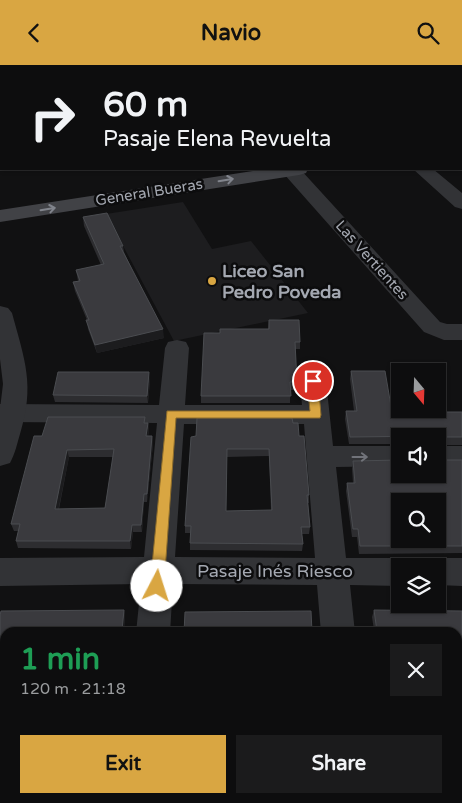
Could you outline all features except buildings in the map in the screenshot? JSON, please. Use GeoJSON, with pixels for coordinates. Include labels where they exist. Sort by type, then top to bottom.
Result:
{"type":"FeatureCollection","features":[{"type":"Feature","properties":{"kind":"main road","name":"General Bueras"},"geometry":{"type":"LineString","coordinates":[[0,216],[289,170]]}},
{"type":"Feature","properties":{"kind":"street","name":"Las Vertientes"},"geometry":{"type":"LineString","coordinates":[[296,170],[432,327],[444,332],[462,331]]}},
{"type":"Feature","properties":{"kind":"street"},"geometry":{"type":"LineString","coordinates":[[423,170],[462,203]]}},
{"type":"Feature","properties":{"kind":"street"},"geometry":{"type":"LineString","coordinates":[[0,313],[15,376],[15,395],[6,413],[0,456]]}},
{"type":"Feature","properties":{"kind":"street"},"geometry":{"type":"LineString","coordinates":[[154,627],[176,348]]}},
{"type":"Feature","properties":{"kind":"street"},"geometry":{"type":"LineString","coordinates":[[313,381],[337,627]]}},
{"type":"Feature","properties":{"kind":"street"},"geometry":{"type":"LineString","coordinates":[[6,413],[316,415]]}},
{"type":"Feature","properties":{"kind":"street"},"geometry":{"type":"LineString","coordinates":[[446,456],[462,456]]}},
{"type":"Feature","properties":{"kind":"street"},"geometry":{"type":"LineString","coordinates":[[320,457],[391,457]]}},
{"type":"Feature","properties":{"kind":"street","name":"Pasaje Inés Riesco"},"geometry":{"type":"LineString","coordinates":[[0,572],[391,572]]}},
{"type":"Feature","properties":{"kind":"street"},"geometry":{"type":"LineString","coordinates":[[446,572],[462,572]]}},
{"type":"Feature","properties":{"kind":"shaded area","name":"Liceo San Pedro Poveda"},"geometry":{"type":"Polygon","coordinates":[[[183,202],[212,249],[251,241],[308,313],[174,341],[106,214],[183,202]]]}},
{"type":"Feature","properties":{"kind":"place","name":"Liceo San Pedro Poveda"},"geometry":{"type":"Point","coordinates":[212,281]}},
{"type":"Feature","properties":{"kind":"route"},"geometry":{"type":"LineString","coordinates":[[157,586],[171,414],[316,415],[313,381]]}}]}
